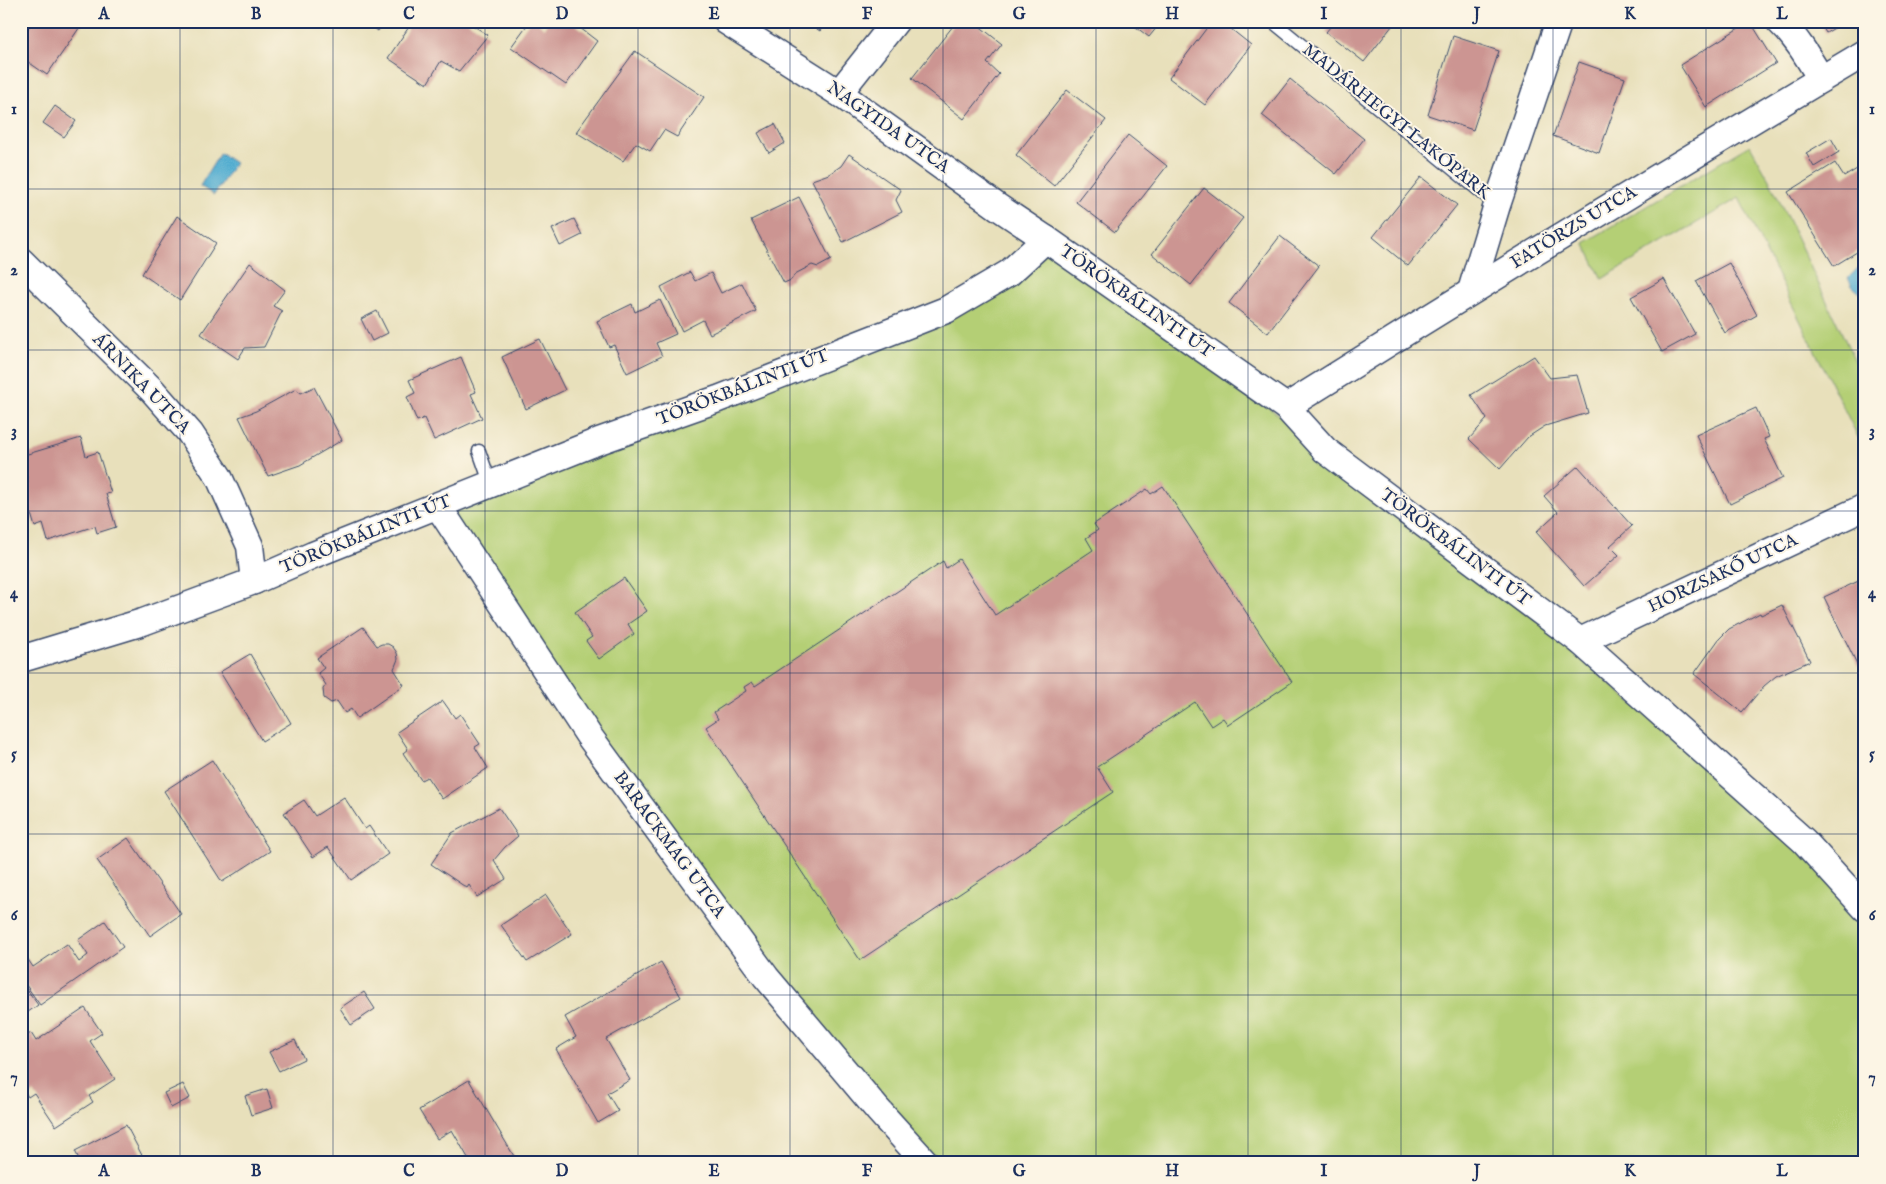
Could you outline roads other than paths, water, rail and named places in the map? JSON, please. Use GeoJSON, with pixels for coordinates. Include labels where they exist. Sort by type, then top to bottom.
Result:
{"type":"FeatureCollection","features":[{"type":"Feature","properties":{"kind":"street","name":"NAGYIDA UTCA"},"geometry":{"type":"LineString","coordinates":[[726,21],[839,93],[998,208],[1046,239]]}},
{"type":"Feature","properties":{"kind":"street"},"geometry":{"type":"LineString","coordinates":[[839,93],[896,21]]}},
{"type":"Feature","properties":{"kind":"street"},"geometry":{"type":"LineString","coordinates":[[1471,291],[1497,205],[1559,21]]}},
{"type":"Feature","properties":{"kind":"street"},"geometry":{"type":"LineString","coordinates":[[1779,21],[1802,48],[1821,79]]}},
{"type":"Feature","properties":{"kind":"street","name":"FATÖRZS UTCA"},"geometry":{"type":"LineString","coordinates":[[1286,407],[1471,291],[1865,53]]}},
{"type":"Feature","properties":{"kind":"street","name":"TÖRÖKBÁLINTI ÚT"},"geometry":{"type":"LineString","coordinates":[[21,659],[143,622],[254,581],[312,554],[599,441],[718,399],[946,310],[1009,273],[1046,239],[1286,407],[1325,450],[1580,641],[1804,841],[1865,908]]}},
{"type":"Feature","properties":{"kind":"street","name":"ÁRNIKA UTCA"},"geometry":{"type":"LineString","coordinates":[[21,261],[152,390],[190,433],[219,477],[250,546],[254,581]]}},
{"type":"Feature","properties":{"kind":"street","name":"BARACKMAG UTCA"},"geometry":{"type":"LineString","coordinates":[[438,506],[589,736],[766,977],[878,1110],[926,1163]]}},
{"type":"Feature","properties":{"kind":"street","name":"HORZSAKŐ UTCA"},"geometry":{"type":"LineString","coordinates":[[1580,641],[1865,507]]}},
{"type":"Feature","properties":{"kind":"lane","name":"MADÁRHEGYI LAKÓPARK"},"geometry":{"type":"LineString","coordinates":[[1272,21],[1497,205]]}},
{"type":"Feature","properties":{"kind":"lane"},"geometry":{"type":"LineString","coordinates":[[479,451],[490,485]]}},
{"type":"Feature","properties":{"kind":"water"},"geometry":{"type":"Polygon","coordinates":[[[220,153],[235,163],[214,195],[200,186],[220,153]]]}},
{"type":"Feature","properties":{"kind":"water"},"geometry":{"type":"Polygon","coordinates":[[[1865,255],[1865,291],[1860,293],[1852,286],[1848,278],[1862,264],[1865,255]]]}}]}
